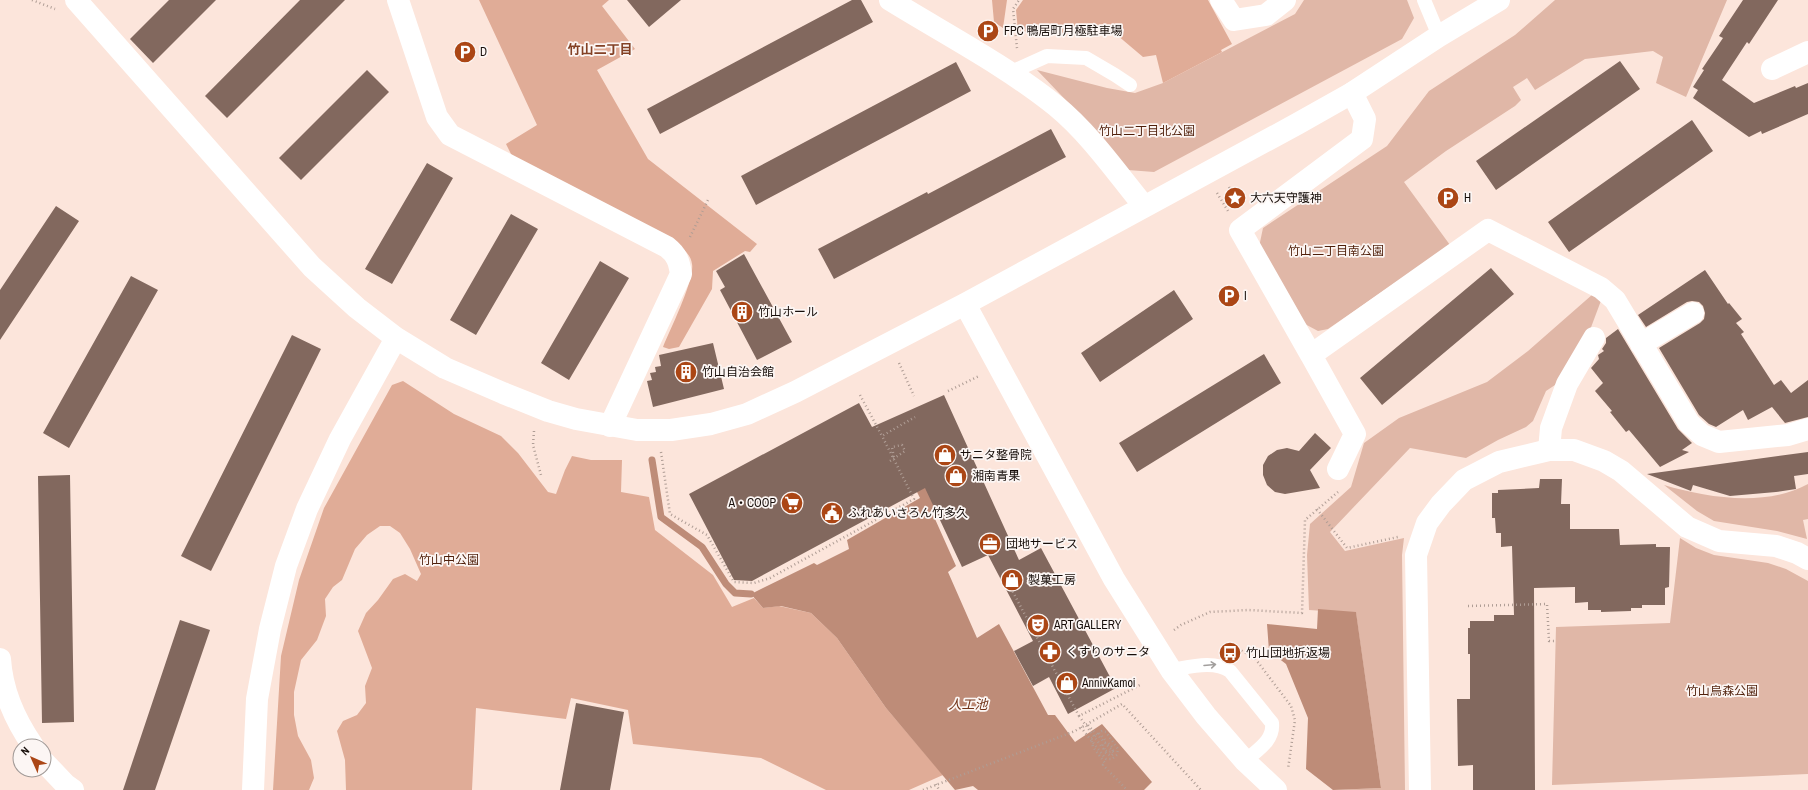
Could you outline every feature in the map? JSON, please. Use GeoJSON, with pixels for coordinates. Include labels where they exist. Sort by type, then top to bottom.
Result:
{"type":"FeatureCollection","features":[{"type":"Feature","properties":{"kind":"street"},"geometry":{"type":"LineString","coordinates":[[398,0],[437,117],[450,135],[666,247],[674,252],[679,260],[681,274],[610,426]]}},
{"type":"Feature","properties":{"kind":"street"},"geometry":{"type":"LineString","coordinates":[[890,0],[1016,78],[1056,107],[1091,140],[1144,206]]}},
{"type":"Feature","properties":{"kind":"street"},"geometry":{"type":"LineString","coordinates":[[1221,0],[1234,20],[1266,15],[1285,0]]}},
{"type":"Feature","properties":{"kind":"street"},"geometry":{"type":"LineString","coordinates":[[68,6],[312,267],[357,308],[396,338],[445,368],[548,411],[610,426],[637,430],[671,430],[710,424],[747,414],[795,392],[965,304],[1352,93],[1439,36],[1499,0]]}},
{"type":"Feature","properties":{"kind":"street"},"geometry":{"type":"LineString","coordinates":[[1772,69],[1808,52]]}},
{"type":"Feature","properties":{"kind":"street"},"geometry":{"type":"LineString","coordinates":[[1338,469],[1356,434],[1240,230],[1362,139],[1365,119],[1352,93]]}},
{"type":"Feature","properties":{"kind":"street"},"geometry":{"type":"LineString","coordinates":[[1311,355],[1488,230],[1601,288],[1610,306],[1641,344],[1689,423],[1702,435],[1719,442],[1788,434],[1808,429]]}},
{"type":"Feature","properties":{"kind":"street"},"geometry":{"type":"LineString","coordinates":[[965,304],[1114,579],[1171,670],[1206,716],[1245,761],[1276,790]]}},
{"type":"Feature","properties":{"kind":"street"},"geometry":{"type":"LineString","coordinates":[[1641,344],[1693,313]]}},
{"type":"Feature","properties":{"kind":"street"},"geometry":{"type":"LineString","coordinates":[[253,790],[257,700],[270,629],[286,566],[307,509],[340,439],[396,338]]}},
{"type":"Feature","properties":{"kind":"street"},"geometry":{"type":"LineString","coordinates":[[1549,450],[1551,428],[1567,384],[1594,338]]}},
{"type":"Feature","properties":{"kind":"street"},"geometry":{"type":"LineString","coordinates":[[1420,790],[1416,555],[1427,523],[1441,504],[1464,480],[1499,462],[1549,450],[1574,450],[1604,461],[1621,471],[1687,527],[1719,541],[1776,546],[1808,559]]}},
{"type":"Feature","properties":{"kind":"street"},"geometry":{"type":"LineString","coordinates":[[0,660],[6,696],[27,738]]}},
{"type":"Feature","properties":{"kind":"street"},"geometry":{"type":"LineString","coordinates":[[52,770],[73,790]]}},
{"type":"Feature","properties":{"kind":"lane"},"geometry":{"type":"LineString","coordinates":[[1424,0],[1439,36]]}},
{"type":"Feature","properties":{"kind":"lane"},"geometry":{"type":"LineString","coordinates":[[1016,78],[1018,69],[1047,56],[1086,58],[1115,74],[1130,85]]}},
{"type":"Feature","properties":{"kind":"lane"},"geometry":{"type":"LineString","coordinates":[[1171,670],[1215,664],[1223,666],[1230,671],[1272,722],[1273,730],[1270,739],[1245,761]]}},
{"type":"Feature","properties":{"kind":"path"},"geometry":{"type":"LineString","coordinates":[[32,0],[68,6]]}},
{"type":"Feature","properties":{"kind":"path"},"geometry":{"type":"LineString","coordinates":[[1016,32],[1013,9],[1019,0]]}},
{"type":"Feature","properties":{"kind":"path"},"geometry":{"type":"LineString","coordinates":[[679,260],[708,200]]}},
{"type":"Feature","properties":{"kind":"path"},"geometry":{"type":"LineString","coordinates":[[900,364],[914,396]]}},
{"type":"Feature","properties":{"kind":"path"},"geometry":{"type":"LineString","coordinates":[[948,391],[981,375]]}},
{"type":"Feature","properties":{"kind":"path"},"geometry":{"type":"LineString","coordinates":[[660,448],[670,514],[707,535],[734,582],[754,583],[770,578],[914,499],[860,395]]}},
{"type":"Feature","properties":{"kind":"path"},"geometry":{"type":"LineString","coordinates":[[882,436],[915,417]]}},
{"type":"Feature","properties":{"kind":"path"},"geometry":{"type":"LineString","coordinates":[[534,431],[533,445],[541,475]]}},
{"type":"Feature","properties":{"kind":"path"},"geometry":{"type":"LineString","coordinates":[[890,461],[895,458],[905,451],[902,445],[892,447],[894,457],[895,463]]}},
{"type":"Feature","properties":{"kind":"path"},"geometry":{"type":"LineString","coordinates":[[1172,632],[1181,625],[1210,612],[1248,610],[1302,613],[1305,520],[1338,491]]}},
{"type":"Feature","properties":{"kind":"path"},"geometry":{"type":"LineString","coordinates":[[1317,510],[1347,548],[1424,531]]}},
{"type":"Feature","properties":{"kind":"path"},"geometry":{"type":"LineString","coordinates":[[1007,581],[1079,716],[1104,750],[1109,752],[1112,751],[1112,747],[1087,724]]}},
{"type":"Feature","properties":{"kind":"path"},"geometry":{"type":"LineString","coordinates":[[1468,606],[1547,604],[1549,640],[1555,641]]}},
{"type":"Feature","properties":{"kind":"path"},"geometry":{"type":"LineString","coordinates":[[1079,716],[1140,685]]}},
{"type":"Feature","properties":{"kind":"path"},"geometry":{"type":"LineString","coordinates":[[923,790],[1075,731],[1122,704],[1201,790]]}},
{"type":"Feature","properties":{"kind":"path"},"geometry":{"type":"LineString","coordinates":[[1081,727],[1106,759],[1112,759],[1117,755],[1118,749],[1106,732],[1102,731],[1099,735],[1091,738],[1093,747],[1105,763],[1103,765],[1127,790]]}},
{"type":"Feature","properties":{"kind":"path"},"geometry":{"type":"LineString","coordinates":[[1099,735],[1114,753],[1111,756],[1106,753],[1102,745],[1107,742]]}},
{"type":"Feature","properties":{"kind":"path"},"geometry":{"type":"LineString","coordinates":[[936,784],[939,790]]}},
{"type":"Feature","properties":{"kind":"green space"},"geometry":{"type":"Polygon","coordinates":[[[479,0],[609,0],[602,6],[635,49],[597,70],[648,159],[757,244],[750,252],[745,251],[713,271],[712,289],[679,347],[669,349],[663,347],[690,281],[692,264],[690,258],[678,244],[512,156],[506,144],[537,125],[479,0]]]}},
{"type":"Feature","properties":{"kind":"green space"},"geometry":{"type":"Polygon","coordinates":[[[992,0],[1007,0],[1003,28],[994,22],[992,0]]]}},
{"type":"Feature","properties":{"kind":"green space"},"geometry":{"type":"Polygon","coordinates":[[[1023,0],[1208,0],[1232,44],[1221,50],[1222,52],[1163,83],[1156,55],[1143,57],[1104,24],[1073,36],[1018,31],[1016,10],[1023,0]]]}},
{"type":"Feature","properties":{"kind":"green space","name":"竹山二丁目北公園"},"geometry":{"type":"Polygon","coordinates":[[[1304,0],[1407,0],[1414,18],[1402,39],[1154,172],[1128,170],[1101,137],[1037,70],[1107,88],[1135,93],[1163,83],[1295,14],[1304,0]]]}},
{"type":"Feature","properties":{"kind":"green space","name":"竹山二丁目南公園"},"geometry":{"type":"Polygon","coordinates":[[[1555,0],[1727,0],[1686,97],[1656,83],[1663,57],[1653,51],[1585,59],[1535,90],[1527,78],[1513,87],[1521,100],[1515,106],[1446,151],[1404,182],[1450,245],[1328,329],[1318,331],[1303,323],[1259,247],[1263,228],[1387,146],[1429,91],[1515,35],[1555,0]]]}},
{"type":"Feature","properties":{"kind":"green space"},"geometry":{"type":"Polygon","coordinates":[[[1593,294],[1602,298],[1584,346],[1558,383],[1546,391],[1533,421],[1526,427],[1498,440],[1466,458],[1410,448],[1330,532],[1345,551],[1404,538],[1402,555],[1405,790],[1335,790],[1381,788],[1356,613],[1309,610],[1307,555],[1310,524],[1351,487],[1364,443],[1399,418],[1487,382],[1528,351],[1593,294]]]}},
{"type":"Feature","properties":{"kind":"green space","name":"竹山中公園"},"geometry":{"type":"Polygon","coordinates":[[[403,381],[454,414],[501,436],[518,453],[548,492],[556,494],[572,456],[591,460],[622,460],[621,492],[649,497],[655,530],[713,575],[732,607],[754,598],[763,608],[779,606],[811,613],[837,638],[886,708],[943,775],[909,790],[826,790],[761,758],[633,744],[628,710],[571,698],[566,719],[476,708],[472,790],[346,790],[345,760],[337,731],[343,721],[357,715],[366,703],[365,686],[372,668],[358,631],[366,613],[378,600],[393,579],[405,574],[417,581],[421,574],[410,549],[400,533],[390,526],[380,526],[367,535],[355,549],[342,580],[333,587],[325,599],[326,616],[317,640],[301,660],[294,692],[294,715],[298,736],[311,760],[314,778],[309,790],[273,790],[281,656],[299,580],[324,508],[392,385],[403,381]]]}},
{"type":"Feature","properties":{"kind":"green space"},"geometry":{"type":"Polygon","coordinates":[[[1808,484],[1808,519],[1803,520],[1807,539],[1777,531],[1714,521],[1697,511],[1664,485],[1699,494],[1737,498],[1756,498],[1774,496],[1792,491],[1808,484]]]}},
{"type":"Feature","properties":{"kind":"green space","name":"竹山烏森公園"},"geometry":{"type":"Polygon","coordinates":[[[1680,538],[1696,548],[1714,555],[1768,563],[1786,569],[1808,581],[1808,774],[1552,785],[1556,627],[1670,623],[1680,538]]]}},
{"type":"Feature","properties":{"kind":"water","name":"人工池"},"geometry":{"type":"Polygon","coordinates":[[[936,479],[947,502],[931,510],[956,566],[948,572],[977,638],[999,624],[1048,715],[1055,715],[1075,742],[1102,724],[1152,782],[1144,790],[978,790],[973,786],[955,790],[886,708],[837,638],[811,613],[781,606],[763,608],[751,594],[814,563],[817,565],[849,549],[847,540],[920,498],[916,490],[936,479]]]}},
{"type":"Feature","properties":{"kind":"water"},"geometry":{"type":"Polygon","coordinates":[[[1318,609],[1356,612],[1381,788],[1333,790],[1306,769],[1308,718],[1286,664],[1269,651],[1267,624],[1317,629],[1318,609]]]}},
{"type":"Feature","properties":{"kind":"building"},"geometry":{"type":"Polygon","coordinates":[[[169,0],[216,0],[153,63],[130,39],[169,0]]]}},
{"type":"Feature","properties":{"kind":"building"},"geometry":{"type":"Polygon","coordinates":[[[300,0],[345,0],[227,118],[205,96],[300,0]]]}},
{"type":"Feature","properties":{"kind":"building"},"geometry":{"type":"Polygon","coordinates":[[[627,0],[681,0],[649,27],[627,0]]]}},
{"type":"Feature","properties":{"kind":"building"},"geometry":{"type":"Polygon","coordinates":[[[852,0],[861,0],[873,22],[660,134],[647,109],[852,0]]]}},
{"type":"Feature","properties":{"kind":"building"},"geometry":{"type":"Polygon","coordinates":[[[1743,0],[1778,0],[1749,44],[1747,42],[1722,80],[1754,103],[1795,86],[1796,88],[1808,83],[1808,114],[1762,134],[1761,131],[1749,137],[1693,98],[1698,90],[1693,87],[1704,70],[1702,69],[1723,38],[1719,36],[1743,0]]]}},
{"type":"Feature","properties":{"kind":"building"},"geometry":{"type":"Polygon","coordinates":[[[1620,61],[1640,89],[1496,190],[1476,161],[1620,61]]]}},
{"type":"Feature","properties":{"kind":"building"},"geometry":{"type":"Polygon","coordinates":[[[956,62],[971,91],[756,205],[741,176],[956,62]]]}},
{"type":"Feature","properties":{"kind":"building"},"geometry":{"type":"Polygon","coordinates":[[[367,70],[389,92],[301,180],[279,158],[367,70]]]}},
{"type":"Feature","properties":{"kind":"building"},"geometry":{"type":"Polygon","coordinates":[[[1692,120],[1713,151],[1569,252],[1548,222],[1692,120]]]}},
{"type":"Feature","properties":{"kind":"building"},"geometry":{"type":"Polygon","coordinates":[[[1051,129],[1066,157],[834,279],[818,249],[927,192],[928,194],[1051,129]]]}},
{"type":"Feature","properties":{"kind":"building"},"geometry":{"type":"Polygon","coordinates":[[[427,163],[453,178],[392,284],[365,269],[427,163]]]}},
{"type":"Feature","properties":{"kind":"building"},"geometry":{"type":"Polygon","coordinates":[[[56,206],[79,221],[0,340],[0,290],[56,206]]]}},
{"type":"Feature","properties":{"kind":"building"},"geometry":{"type":"Polygon","coordinates":[[[511,214],[538,229],[476,335],[450,320],[511,214]]]}},
{"type":"Feature","properties":{"kind":"building","name":"竹山ホール"},"geometry":{"type":"Polygon","coordinates":[[[744,254],[792,342],[757,360],[720,290],[725,287],[716,271],[744,254]]]}},
{"type":"Feature","properties":{"kind":"building"},"geometry":{"type":"Polygon","coordinates":[[[600,261],[629,278],[569,380],[541,363],[600,261]]]}},
{"type":"Feature","properties":{"kind":"building"},"geometry":{"type":"Polygon","coordinates":[[[1491,268],[1514,294],[1382,405],[1360,378],[1491,268]]]}},
{"type":"Feature","properties":{"kind":"building"},"geometry":{"type":"Polygon","coordinates":[[[1705,270],[1728,304],[1729,303],[1742,319],[1736,323],[1744,332],[1741,334],[1774,385],[1781,380],[1791,393],[1808,380],[1808,417],[1785,423],[1772,407],[1748,420],[1743,410],[1716,427],[1709,424],[1699,415],[1659,348],[1700,323],[1704,319],[1705,313],[1703,306],[1699,302],[1687,302],[1646,327],[1638,315],[1705,270]]]}},
{"type":"Feature","properties":{"kind":"building"},"geometry":{"type":"Polygon","coordinates":[[[131,276],[158,290],[69,448],[43,433],[131,276]]]}},
{"type":"Feature","properties":{"kind":"building"},"geometry":{"type":"Polygon","coordinates":[[[1174,290],[1193,319],[1100,382],[1081,353],[1174,290]]]}},
{"type":"Feature","properties":{"kind":"building"},"geometry":{"type":"Polygon","coordinates":[[[1618,329],[1678,429],[1692,443],[1682,450],[1689,452],[1660,467],[1629,430],[1626,432],[1610,412],[1612,411],[1595,391],[1603,383],[1591,368],[1599,359],[1598,355],[1604,351],[1602,349],[1606,343],[1606,338],[1618,329]]]}},
{"type":"Feature","properties":{"kind":"building"},"geometry":{"type":"Polygon","coordinates":[[[292,335],[321,349],[211,571],[181,556],[292,335]]]}},
{"type":"Feature","properties":{"kind":"building","name":"竹山自治会館"},"geometry":{"type":"Polygon","coordinates":[[[713,343],[724,389],[653,407],[647,381],[652,380],[650,373],[656,372],[655,367],[661,366],[659,355],[713,343]]]}},
{"type":"Feature","properties":{"kind":"building"},"geometry":{"type":"Polygon","coordinates":[[[1264,354],[1281,383],[1137,472],[1119,443],[1264,354]]]}},
{"type":"Feature","properties":{"kind":"building"},"geometry":{"type":"Polygon","coordinates":[[[944,395],[1019,560],[1041,548],[1116,688],[1068,714],[1049,677],[1033,686],[1014,651],[1033,641],[988,555],[962,567],[925,488],[752,581],[734,580],[689,494],[859,403],[872,427],[944,395]]]}},
{"type":"Feature","properties":{"kind":"building"},"geometry":{"type":"Polygon","coordinates":[[[1315,433],[1331,448],[1310,470],[1320,488],[1285,494],[1275,492],[1267,485],[1263,475],[1263,465],[1268,456],[1277,450],[1287,448],[1299,451],[1315,433]]]}},
{"type":"Feature","properties":{"kind":"building"},"geometry":{"type":"Polygon","coordinates":[[[1808,452],[1808,474],[1794,476],[1796,489],[1776,492],[1730,496],[1693,485],[1691,491],[1647,474],[1808,452]]]}},
{"type":"Feature","properties":{"kind":"building"},"geometry":{"type":"Polygon","coordinates":[[[70,475],[74,722],[42,723],[38,476],[70,475]]]}},
{"type":"Feature","properties":{"kind":"building"},"geometry":{"type":"Polygon","coordinates":[[[1540,479],[1562,479],[1561,504],[1570,504],[1570,529],[1619,529],[1620,545],[1656,544],[1656,547],[1670,547],[1669,587],[1665,588],[1665,605],[1642,605],[1642,608],[1631,608],[1631,611],[1601,612],[1601,610],[1588,610],[1588,602],[1575,603],[1575,587],[1534,588],[1535,790],[1473,790],[1473,765],[1458,766],[1457,699],[1470,699],[1470,654],[1468,654],[1468,628],[1470,628],[1470,621],[1494,621],[1494,615],[1514,615],[1512,546],[1501,547],[1501,533],[1496,533],[1495,518],[1492,518],[1492,493],[1498,493],[1498,490],[1539,488],[1540,479]]]}},
{"type":"Feature","properties":{"kind":"building"},"geometry":{"type":"Polygon","coordinates":[[[180,620],[210,630],[155,790],[123,790],[180,620]]]}},
{"type":"Feature","properties":{"kind":"building"},"geometry":{"type":"Polygon","coordinates":[[[576,703],[624,712],[610,790],[560,790],[576,703]]]}},
{"type":"Feature","properties":{"kind":"waterway"},"geometry":{"type":"LineString","coordinates":[[652,460],[661,517],[702,547],[726,584],[735,593],[751,594]]}},
{"type":"Feature","properties":{"kind":"place","name":"FPC 鴨居町月極駐車場"},"geometry":{"type":"Point","coordinates":[988,31]}},
{"type":"Feature","properties":{"kind":"place","name":"D"},"geometry":{"type":"Point","coordinates":[465,52]}},
{"type":"Feature","properties":{"kind":"place","name":"大六天守護神"},"geometry":{"type":"Point","coordinates":[1235,198]}},
{"type":"Feature","properties":{"kind":"place","name":"H"},"geometry":{"type":"Point","coordinates":[1448,198]}},
{"type":"Feature","properties":{"kind":"place","name":"I"},"geometry":{"type":"Point","coordinates":[1229,296]}},
{"type":"Feature","properties":{"kind":"place","name":"竹山ホール"},"geometry":{"type":"Point","coordinates":[742,312]}},
{"type":"Feature","properties":{"kind":"place","name":"竹山自治会館"},"geometry":{"type":"Point","coordinates":[686,372]}},
{"type":"Feature","properties":{"kind":"place","name":"サニタ整骨院"},"geometry":{"type":"Point","coordinates":[945,455]}},
{"type":"Feature","properties":{"kind":"place","name":"湘南青果"},"geometry":{"type":"Point","coordinates":[956,476]}},
{"type":"Feature","properties":{"kind":"place","name":"A・COOP"},"geometry":{"type":"Point","coordinates":[792,503]}},
{"type":"Feature","properties":{"kind":"place","name":"ふれあいさろん竹多久"},"geometry":{"type":"Point","coordinates":[832,513]}},
{"type":"Feature","properties":{"kind":"place","name":"団地サービス"},"geometry":{"type":"Point","coordinates":[990,544]}},
{"type":"Feature","properties":{"kind":"place","name":"製菓工房"},"geometry":{"type":"Point","coordinates":[1012,580]}},
{"type":"Feature","properties":{"kind":"place","name":"ART GALLERY"},"geometry":{"type":"Point","coordinates":[1038,625]}},
{"type":"Feature","properties":{"kind":"place","name":"くすりのサニタ"},"geometry":{"type":"Point","coordinates":[1050,652]}},
{"type":"Feature","properties":{"kind":"place","name":"竹山団地折返場"},"geometry":{"type":"Point","coordinates":[1230,653]}},
{"type":"Feature","properties":{"kind":"place","name":"AnnivKamoi"},"geometry":{"type":"Point","coordinates":[1067,683]}},
{"type":"Feature","properties":{"kind":"district","name":"竹山二丁目"},"geometry":{"type":"Point","coordinates":[600,49]}}]}
